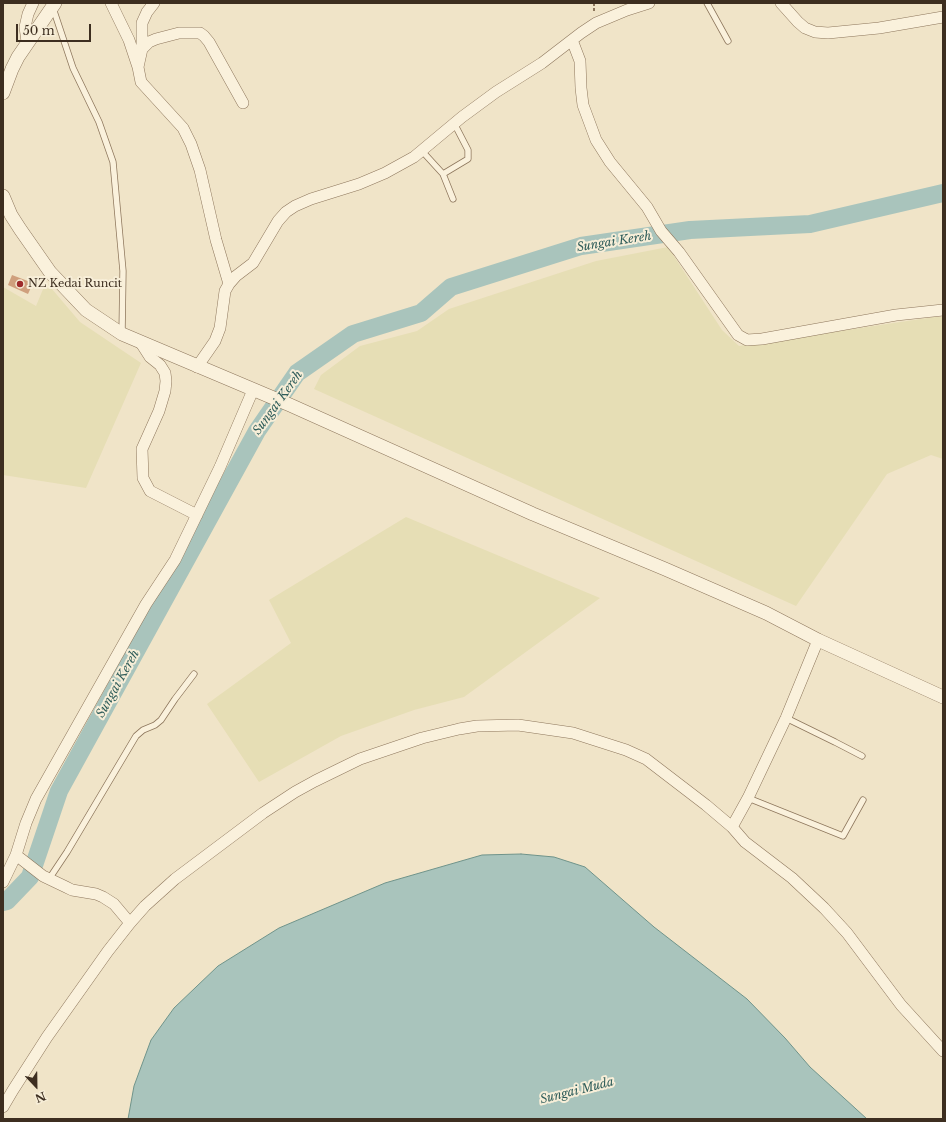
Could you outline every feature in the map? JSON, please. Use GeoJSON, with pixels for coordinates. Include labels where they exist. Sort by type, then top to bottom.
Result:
{"type":"FeatureCollection","features":[{"type":"Feature","properties":{"kind":"street"},"geometry":{"type":"LineString","coordinates":[[28,42],[25,26],[33,3]]}},
{"type":"Feature","properties":{"kind":"street"},"geometry":{"type":"LineString","coordinates":[[111,3],[129,40],[138,67],[141,82],[185,131],[191,144],[200,170],[216,240],[229,284]]}},
{"type":"Feature","properties":{"kind":"street"},"geometry":{"type":"LineString","coordinates":[[138,67],[142,49],[142,23],[147,12],[154,3]]}},
{"type":"Feature","properties":{"kind":"street"},"geometry":{"type":"LineString","coordinates":[[197,367],[215,341],[220,328],[225,291],[229,284],[236,276],[254,263],[278,221],[290,208],[311,199],[359,184],[385,173],[414,157],[454,123],[496,92],[542,63],[580,33],[627,10],[649,3]]}},
{"type":"Feature","properties":{"kind":"street"},"geometry":{"type":"LineString","coordinates":[[782,3],[798,22],[815,32],[828,33],[879,28],[943,17]]}},
{"type":"Feature","properties":{"kind":"street"},"geometry":{"type":"LineString","coordinates":[[3,93],[12,69],[28,42],[54,4]]}},
{"type":"Feature","properties":{"kind":"street"},"geometry":{"type":"LineString","coordinates":[[142,49],[149,42],[162,37],[179,33],[203,34],[216,53],[243,104]]}},
{"type":"Feature","properties":{"kind":"street"},"geometry":{"type":"LineString","coordinates":[[572,40],[580,61],[580,88],[583,105],[594,135],[610,162],[647,207],[661,231],[679,252],[738,335],[747,340],[762,339],[896,315],[943,310]]}},
{"type":"Feature","properties":{"kind":"street"},"geometry":{"type":"LineString","coordinates":[[3,196],[11,215],[22,234],[50,272],[86,310],[122,334],[197,367],[288,404],[533,514],[766,613],[818,640],[943,697]]}},
{"type":"Feature","properties":{"kind":"street"},"geometry":{"type":"LineString","coordinates":[[141,343],[150,357],[160,365],[166,382],[159,411],[142,449],[143,478],[150,491],[197,515]]}},
{"type":"Feature","properties":{"kind":"street"},"geometry":{"type":"LineString","coordinates":[[3,882],[20,858],[26,823],[36,799],[146,604],[175,560],[220,467],[253,390]]}},
{"type":"Feature","properties":{"kind":"street"},"geometry":{"type":"LineString","coordinates":[[732,827],[748,798],[786,718],[818,640]]}},
{"type":"Feature","properties":{"kind":"street"},"geometry":{"type":"LineString","coordinates":[[3,1107],[8,1087],[130,923],[145,906],[175,879],[251,822],[303,787],[360,759],[422,738],[459,729],[509,725],[530,726],[579,734],[626,750],[646,760],[706,805],[732,827],[745,842],[792,878],[824,908],[846,933],[901,1005],[943,1051]]}},
{"type":"Feature","properties":{"kind":"street"},"geometry":{"type":"LineString","coordinates":[[20,858],[49,879],[72,890],[88,892],[103,897],[114,904],[130,923]]}},
{"type":"Feature","properties":{"kind":"lane"},"geometry":{"type":"LineString","coordinates":[[707,3],[728,41]]}},
{"type":"Feature","properties":{"kind":"lane"},"geometry":{"type":"LineString","coordinates":[[54,4],[73,68],[99,122],[113,162],[123,271],[122,334]]}},
{"type":"Feature","properties":{"kind":"lane"},"geometry":{"type":"LineString","coordinates":[[443,174],[468,159],[468,150],[454,123]]}},
{"type":"Feature","properties":{"kind":"lane"},"geometry":{"type":"LineString","coordinates":[[422,151],[443,174],[453,200]]}},
{"type":"Feature","properties":{"kind":"lane"},"geometry":{"type":"LineString","coordinates":[[49,879],[67,852],[136,736],[143,730],[162,720],[174,699],[194,674]]}},
{"type":"Feature","properties":{"kind":"lane"},"geometry":{"type":"LineString","coordinates":[[786,718],[862,756]]}},
{"type":"Feature","properties":{"kind":"lane"},"geometry":{"type":"LineString","coordinates":[[748,798],[843,836],[863,800]]}},
{"type":"Feature","properties":{"kind":"shaded area"},"geometry":{"type":"Polygon","coordinates":[[[668,247],[722,330],[739,346],[934,317],[943,317],[943,459],[931,455],[887,474],[796,606],[314,389],[321,375],[360,346],[417,331],[449,309],[596,261],[668,247]]]}},
{"type":"Feature","properties":{"kind":"shaded area"},"geometry":{"type":"Polygon","coordinates":[[[46,282],[80,322],[141,363],[86,488],[3,475],[3,287],[36,306],[46,282]]]}},
{"type":"Feature","properties":{"kind":"shaded area"},"geometry":{"type":"Polygon","coordinates":[[[406,517],[600,598],[464,697],[414,710],[341,736],[259,782],[207,704],[291,643],[269,600],[406,517]]]}},
{"type":"Feature","properties":{"kind":"water","name":"Sungai Muda"},"geometry":{"type":"Polygon","coordinates":[[[521,854],[554,857],[585,867],[654,927],[747,999],[785,1038],[810,1067],[867,1119],[128,1119],[134,1086],[151,1040],[174,1008],[218,966],[279,928],[385,883],[482,855],[521,854]]]}},
{"type":"Feature","properties":{"kind":"building","name":"NZ Kedai Runcit"},"geometry":{"type":"Polygon","coordinates":[[[12,275],[33,283],[28,294],[8,285],[12,275]]]}},
{"type":"Feature","properties":{"kind":"waterway","name":"Sungai Kereh"},"geometry":{"type":"LineString","coordinates":[[3,902],[7,901],[30,877],[59,791],[257,431],[297,373],[353,334],[421,313],[451,287],[581,246],[690,230],[810,224],[943,193]]}},
{"type":"Feature","properties":{"kind":"place","name":"NZ Kedai Runcit"},"geometry":{"type":"Point","coordinates":[20,284]}}]}
